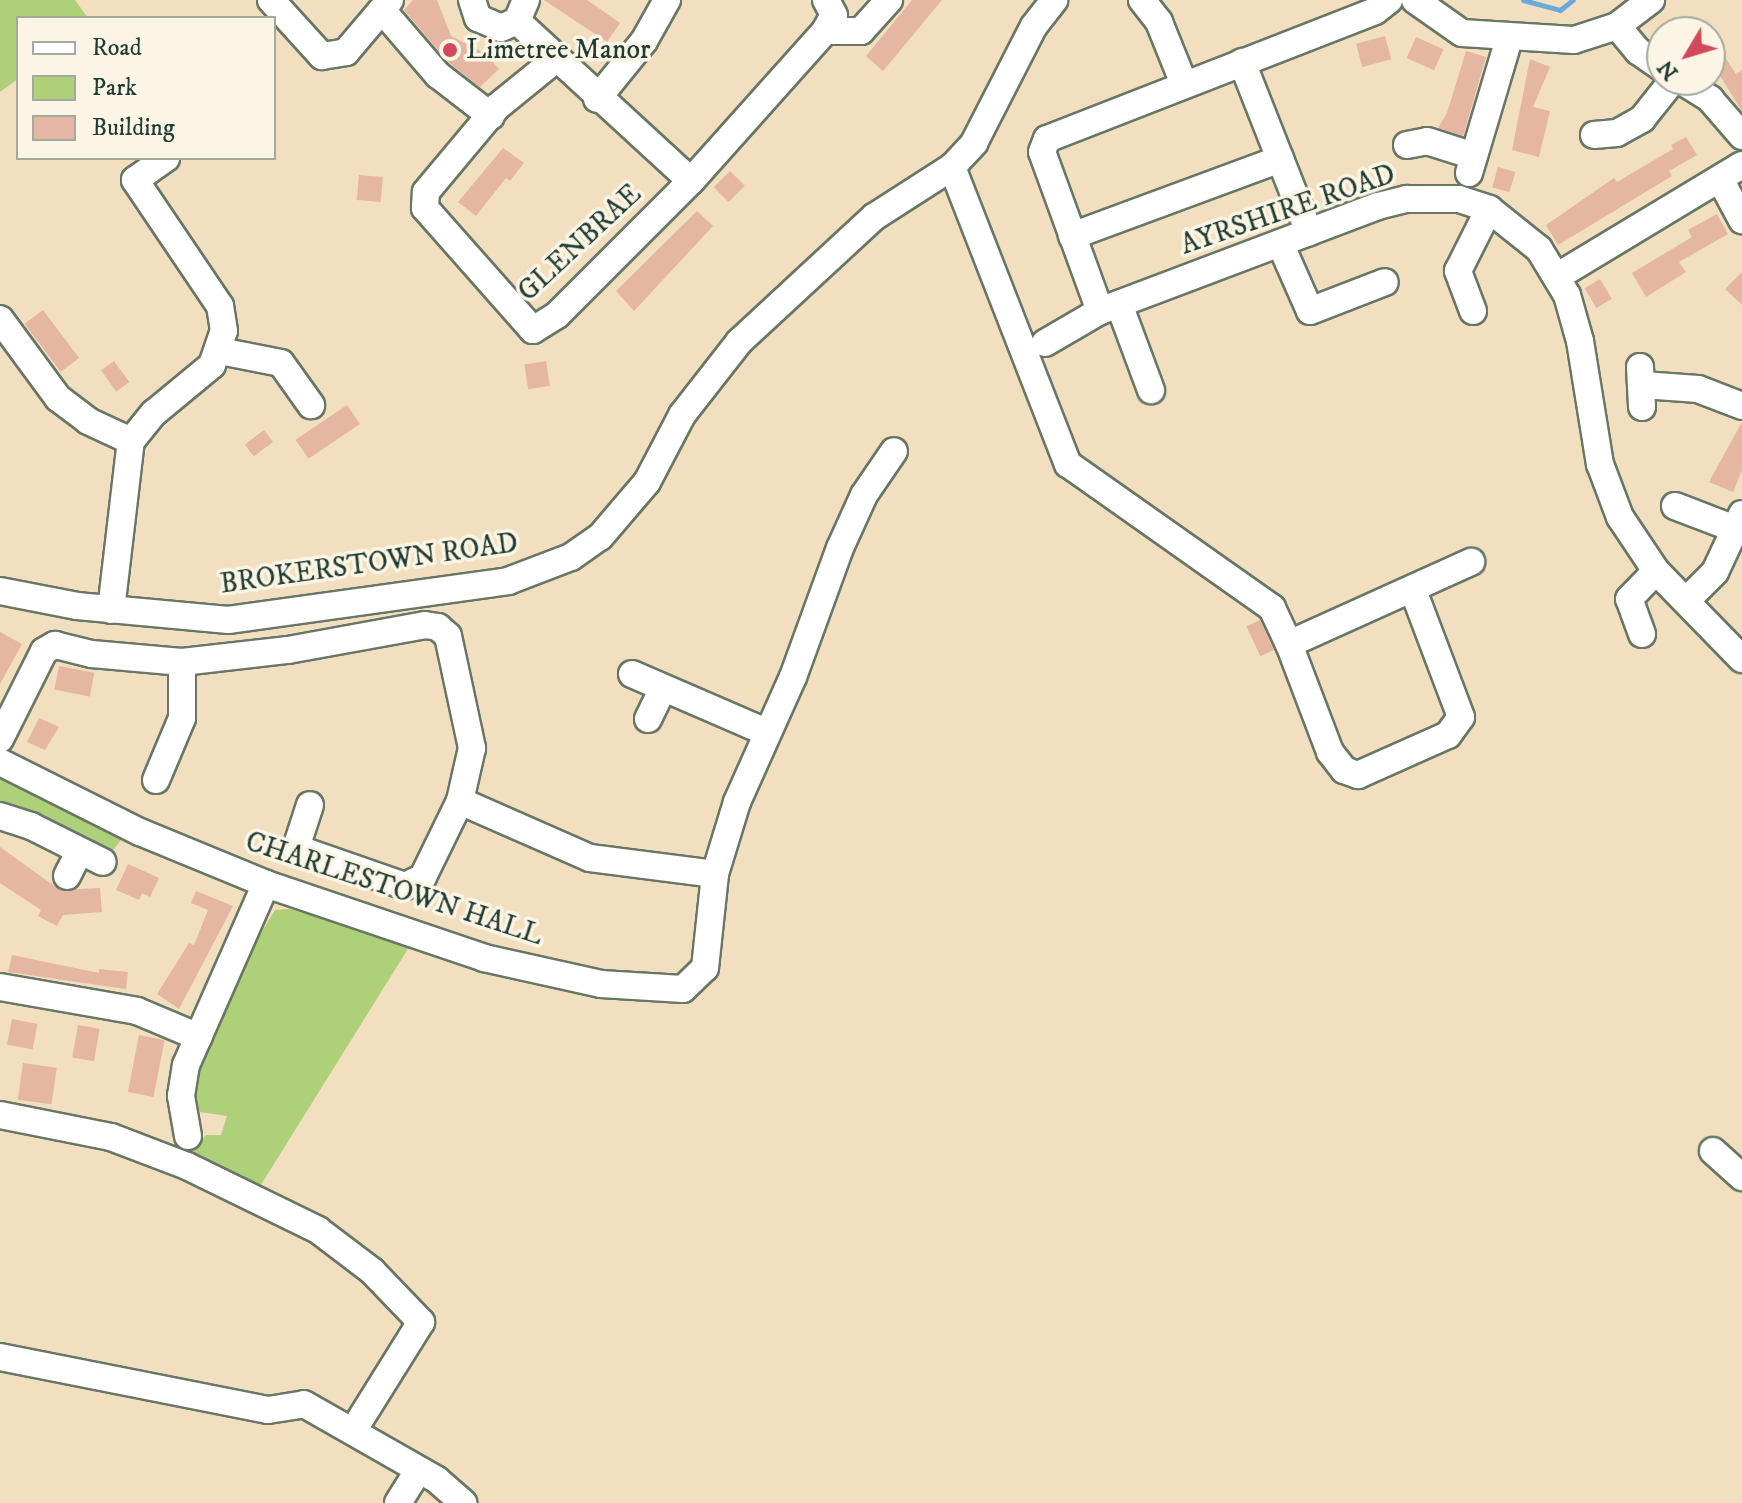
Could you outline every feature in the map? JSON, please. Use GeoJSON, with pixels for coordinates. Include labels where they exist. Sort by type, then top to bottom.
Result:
{"type":"FeatureCollection","features":[{"type":"Feature","properties":{"kind":"street"},"geometry":{"type":"LineString","coordinates":[[271,0],[322,56],[346,52],[386,5],[438,75],[491,116]]}},
{"type":"Feature","properties":{"kind":"street"},"geometry":{"type":"LineString","coordinates":[[472,0],[485,23],[501,28],[522,10]]}},
{"type":"Feature","properties":{"kind":"street"},"geometry":{"type":"LineString","coordinates":[[597,99],[644,41],[667,0]]}},
{"type":"Feature","properties":{"kind":"street"},"geometry":{"type":"LineString","coordinates":[[826,0],[834,15],[825,31],[861,31],[889,0]]}},
{"type":"Feature","properties":{"kind":"street","name":"BROKERSTOWN ROAD"},"geometry":{"type":"LineString","coordinates":[[0,591],[111,610],[201,619],[269,616],[508,581],[571,557],[600,537],[647,482],[682,415],[739,342],[874,217],[952,167],[974,143],[1034,26],[1054,0]]}},
{"type":"Feature","properties":{"kind":"street"},"geometry":{"type":"LineString","coordinates":[[1142,0],[1159,22],[1184,84]]}},
{"type":"Feature","properties":{"kind":"street"},"geometry":{"type":"LineString","coordinates":[[1151,390],[1072,236],[1042,152],[1047,139],[1375,11],[1389,0]]}},
{"type":"Feature","properties":{"kind":"street"},"geometry":{"type":"LineString","coordinates":[[1415,0],[1462,33],[1509,39],[1574,40],[1617,26],[1651,0]]}},
{"type":"Feature","properties":{"kind":"street","name":"GLENBRAE"},"geometry":{"type":"LineString","coordinates":[[522,10],[556,59],[691,181]]}},
{"type":"Feature","properties":{"kind":"street"},"geometry":{"type":"LineString","coordinates":[[1617,26],[1646,53]]}},
{"type":"Feature","properties":{"kind":"street","name":"GLENBRAE"},"geometry":{"type":"LineString","coordinates":[[556,59],[491,116],[426,192],[425,208],[533,330],[557,315],[691,181],[825,31]]}},
{"type":"Feature","properties":{"kind":"street"},"geometry":{"type":"LineString","coordinates":[[1407,145],[1427,141],[1472,165],[1509,39]]}},
{"type":"Feature","properties":{"kind":"street"},"geometry":{"type":"LineString","coordinates":[[1242,62],[1309,232]]}},
{"type":"Feature","properties":{"kind":"street"},"geometry":{"type":"LineString","coordinates":[[1594,135],[1617,133],[1642,119],[1660,96]]}},
{"type":"Feature","properties":{"kind":"street"},"geometry":{"type":"LineString","coordinates":[[1705,96],[1742,136]]}},
{"type":"Feature","properties":{"kind":"street"},"geometry":{"type":"LineString","coordinates":[[1072,236],[1280,159]]}},
{"type":"Feature","properties":{"kind":"street"},"geometry":{"type":"LineString","coordinates":[[111,610],[131,441],[154,413],[212,365],[220,351],[224,331],[220,306],[135,180],[163,160]]}},
{"type":"Feature","properties":{"kind":"street"},"geometry":{"type":"LineString","coordinates":[[952,167],[1068,464],[1272,608],[1330,752],[1344,770],[1358,775],[1448,735],[1461,717],[1413,590]]}},
{"type":"Feature","properties":{"kind":"street"},"geometry":{"type":"LineString","coordinates":[[1558,276],[1731,172],[1742,220]]}},
{"type":"Feature","properties":{"kind":"street","name":"AYRSHIRE ROAD"},"geometry":{"type":"LineString","coordinates":[[1045,343],[1109,308],[1309,232],[1407,199],[1459,199],[1489,209],[1539,249],[1558,276],[1580,341],[1600,464],[1620,517],[1656,571],[1742,659]]}},
{"type":"Feature","properties":{"kind":"street"},"geometry":{"type":"LineString","coordinates":[[1473,311],[1458,271],[1489,209]]}},
{"type":"Feature","properties":{"kind":"street"},"geometry":{"type":"LineString","coordinates":[[1280,243],[1310,311],[1385,282]]}},
{"type":"Feature","properties":{"kind":"street"},"geometry":{"type":"LineString","coordinates":[[0,319],[58,398],[88,421],[131,441]]}},
{"type":"Feature","properties":{"kind":"street"},"geometry":{"type":"LineString","coordinates":[[220,351],[281,363],[311,405]]}},
{"type":"Feature","properties":{"kind":"street"},"geometry":{"type":"LineString","coordinates":[[1642,386],[1698,389],[1742,406]]}},
{"type":"Feature","properties":{"kind":"street","name":"CHARLESTOWN HALL"},"geometry":{"type":"LineString","coordinates":[[0,762],[140,832],[266,884],[484,958],[601,984],[683,989],[705,968],[715,874],[766,732],[793,677],[840,548],[864,495],[894,451]]}},
{"type":"Feature","properties":{"kind":"street"},"geometry":{"type":"LineString","coordinates":[[1675,506],[1738,522],[1715,572],[1686,601]]}},
{"type":"Feature","properties":{"kind":"street"},"geometry":{"type":"LineString","coordinates":[[1289,644],[1471,562]]}},
{"type":"Feature","properties":{"kind":"street"},"geometry":{"type":"LineString","coordinates":[[1642,634],[1629,599],[1656,571]]}},
{"type":"Feature","properties":{"kind":"street"},"geometry":{"type":"LineString","coordinates":[[0,739],[44,651],[55,645],[92,654],[182,662],[288,650],[425,625],[438,627],[448,636],[472,748],[460,801],[423,877],[405,886],[296,848],[310,805]]}},
{"type":"Feature","properties":{"kind":"street"},"geometry":{"type":"LineString","coordinates":[[156,780],[180,728],[182,662]]}},
{"type":"Feature","properties":{"kind":"street"},"geometry":{"type":"LineString","coordinates":[[632,674],[766,732]]}},
{"type":"Feature","properties":{"kind":"street"},"geometry":{"type":"LineString","coordinates":[[648,719],[663,688]]}},
{"type":"Feature","properties":{"kind":"street"},"geometry":{"type":"LineString","coordinates":[[460,801],[590,858],[715,874]]}},
{"type":"Feature","properties":{"kind":"street"},"geometry":{"type":"LineString","coordinates":[[0,816],[92,857],[67,876]]}},
{"type":"Feature","properties":{"kind":"street"},"geometry":{"type":"LineString","coordinates":[[188,1136],[181,1096],[199,1037],[266,884]]}},
{"type":"Feature","properties":{"kind":"street"},"geometry":{"type":"LineString","coordinates":[[1,994],[137,1011],[199,1037]]}},
{"type":"Feature","properties":{"kind":"street"},"geometry":{"type":"LineString","coordinates":[[0,1115],[111,1137],[187,1166],[318,1230],[372,1271],[421,1322],[353,1431]]}},
{"type":"Feature","properties":{"kind":"street"},"geometry":{"type":"LineString","coordinates":[[1713,1151],[1742,1177]]}},
{"type":"Feature","properties":{"kind":"street"},"geometry":{"type":"LineString","coordinates":[[0,1357],[268,1410],[304,1404],[419,1470],[463,1503]]}},
{"type":"Feature","properties":{"kind":"street"},"geometry":{"type":"LineString","coordinates":[[398,1503],[419,1470]]}},
{"type":"Feature","properties":{"kind":"green space"},"geometry":{"type":"Polygon","coordinates":[[[0,0],[75,0],[87,16],[16,16],[16,80],[0,92],[0,0]]]}},
{"type":"Feature","properties":{"kind":"green space"},"geometry":{"type":"Polygon","coordinates":[[[0,776],[121,840],[110,854],[0,806],[0,776]]]}},
{"type":"Feature","properties":{"kind":"green space"},"geometry":{"type":"Polygon","coordinates":[[[289,909],[411,944],[259,1188],[188,1155],[206,1135],[221,1135],[227,1116],[200,1112],[191,1098],[196,1069],[253,937],[261,933],[275,910],[289,909]]]}},
{"type":"Feature","properties":{"kind":"building","name":"Limetree Manor"},"geometry":{"type":"Polygon","coordinates":[[[413,0],[437,0],[451,36],[484,53],[499,69],[480,87],[449,63],[404,10],[413,0]]]}},
{"type":"Feature","properties":{"kind":"building"},"geometry":{"type":"Polygon","coordinates":[[[544,0],[587,0],[620,23],[607,42],[544,0]]]}},
{"type":"Feature","properties":{"kind":"building"},"geometry":{"type":"Polygon","coordinates":[[[912,0],[942,0],[883,71],[866,56],[912,0]]]}},
{"type":"Feature","properties":{"kind":"building"},"geometry":{"type":"Polygon","coordinates":[[[1385,36],[1391,59],[1362,67],[1356,44],[1385,36]]]}},
{"type":"Feature","properties":{"kind":"building"},"geometry":{"type":"Polygon","coordinates":[[[1416,37],[1443,49],[1434,70],[1407,58],[1416,37]]]}},
{"type":"Feature","properties":{"kind":"building"},"geometry":{"type":"Polygon","coordinates":[[[1466,51],[1486,57],[1463,136],[1438,128],[1447,113],[1466,51]]]}},
{"type":"Feature","properties":{"kind":"building"},"geometry":{"type":"Polygon","coordinates":[[[1530,59],[1550,67],[1533,107],[1550,111],[1539,157],[1512,150],[1530,59]]]}},
{"type":"Feature","properties":{"kind":"building"},"geometry":{"type":"Polygon","coordinates":[[[1726,59],[1736,74],[1742,70],[1742,111],[1726,86],[1726,59]]]}},
{"type":"Feature","properties":{"kind":"building"},"geometry":{"type":"Polygon","coordinates":[[[1686,137],[1697,155],[1669,171],[1672,176],[1558,245],[1546,225],[1614,178],[1617,182],[1673,149],[1671,145],[1686,137]]]}},
{"type":"Feature","properties":{"kind":"building"},"geometry":{"type":"Polygon","coordinates":[[[503,148],[524,163],[510,181],[506,178],[476,216],[458,202],[503,148]]]}},
{"type":"Feature","properties":{"kind":"building"},"geometry":{"type":"Polygon","coordinates":[[[1498,167],[1515,172],[1510,192],[1492,187],[1498,167]]]}},
{"type":"Feature","properties":{"kind":"building"},"geometry":{"type":"Polygon","coordinates":[[[730,171],[745,186],[729,202],[714,187],[730,171]]]}},
{"type":"Feature","properties":{"kind":"building"},"geometry":{"type":"Polygon","coordinates":[[[359,175],[383,177],[381,202],[357,200],[359,175]]]}},
{"type":"Feature","properties":{"kind":"building"},"geometry":{"type":"Polygon","coordinates":[[[697,211],[713,226],[634,311],[616,291],[697,211]]]}},
{"type":"Feature","properties":{"kind":"building"},"geometry":{"type":"Polygon","coordinates":[[[1717,214],[1728,234],[1679,262],[1686,272],[1646,297],[1632,273],[1692,237],[1688,230],[1717,214]]]}},
{"type":"Feature","properties":{"kind":"building"},"geometry":{"type":"Polygon","coordinates":[[[1742,272],[1742,305],[1725,289],[1742,272]]]}},
{"type":"Feature","properties":{"kind":"building"},"geometry":{"type":"Polygon","coordinates":[[[1600,279],[1612,299],[1596,308],[1585,288],[1600,279]]]}},
{"type":"Feature","properties":{"kind":"building"},"geometry":{"type":"Polygon","coordinates":[[[43,310],[79,358],[61,372],[25,324],[43,310]]]}},
{"type":"Feature","properties":{"kind":"building"},"geometry":{"type":"Polygon","coordinates":[[[114,361],[129,382],[116,391],[101,370],[114,361]]]}},
{"type":"Feature","properties":{"kind":"building"},"geometry":{"type":"Polygon","coordinates":[[[546,361],[550,386],[528,389],[524,364],[546,361]]]}},
{"type":"Feature","properties":{"kind":"building"},"geometry":{"type":"Polygon","coordinates":[[[347,405],[360,424],[308,459],[296,440],[347,405]]]}},
{"type":"Feature","properties":{"kind":"building"},"geometry":{"type":"Polygon","coordinates":[[[1742,422],[1742,470],[1733,492],[1709,482],[1742,422]]]}},
{"type":"Feature","properties":{"kind":"building"},"geometry":{"type":"Polygon","coordinates":[[[264,430],[273,442],[254,456],[245,444],[264,430]]]}},
{"type":"Feature","properties":{"kind":"building"},"geometry":{"type":"Polygon","coordinates":[[[1260,620],[1274,650],[1260,656],[1246,626],[1260,620]]]}},
{"type":"Feature","properties":{"kind":"building"},"geometry":{"type":"Polygon","coordinates":[[[0,632],[22,644],[0,684],[0,632]]]}},
{"type":"Feature","properties":{"kind":"building"},"geometry":{"type":"Polygon","coordinates":[[[59,666],[94,673],[90,696],[54,690],[59,666]]]}},
{"type":"Feature","properties":{"kind":"building"},"geometry":{"type":"Polygon","coordinates":[[[39,718],[59,727],[45,750],[27,742],[39,718]]]}},
{"type":"Feature","properties":{"kind":"building"},"geometry":{"type":"Polygon","coordinates":[[[0,847],[60,890],[100,888],[102,912],[63,915],[57,926],[38,916],[41,910],[0,883],[0,847]]]}},
{"type":"Feature","properties":{"kind":"building"},"geometry":{"type":"Polygon","coordinates":[[[128,864],[159,878],[150,897],[142,893],[139,900],[116,890],[128,864]]]}},
{"type":"Feature","properties":{"kind":"building"},"geometry":{"type":"Polygon","coordinates":[[[196,891],[233,906],[179,1009],[157,994],[189,943],[194,945],[208,910],[191,903],[196,891]]]}},
{"type":"Feature","properties":{"kind":"building"},"geometry":{"type":"Polygon","coordinates":[[[12,955],[99,973],[99,969],[128,972],[126,989],[8,972],[12,955]]]}},
{"type":"Feature","properties":{"kind":"building"},"geometry":{"type":"Polygon","coordinates":[[[12,1019],[38,1024],[33,1049],[7,1045],[12,1019]]]}},
{"type":"Feature","properties":{"kind":"building"},"geometry":{"type":"Polygon","coordinates":[[[78,1025],[100,1029],[94,1061],[72,1057],[78,1025]]]}},
{"type":"Feature","properties":{"kind":"building"},"geometry":{"type":"Polygon","coordinates":[[[139,1035],[165,1040],[153,1097],[128,1092],[139,1035]]]}},
{"type":"Feature","properties":{"kind":"building"},"geometry":{"type":"Polygon","coordinates":[[[23,1063],[57,1068],[52,1104],[18,1100],[23,1063]]]}},
{"type":"Feature","properties":{"kind":"waterway"},"geometry":{"type":"LineString","coordinates":[[1523,0],[1560,10],[1573,0]]}},
{"type":"Feature","properties":{"kind":"place","name":"Limetree Manor"},"geometry":{"type":"Point","coordinates":[450,50]}}]}
